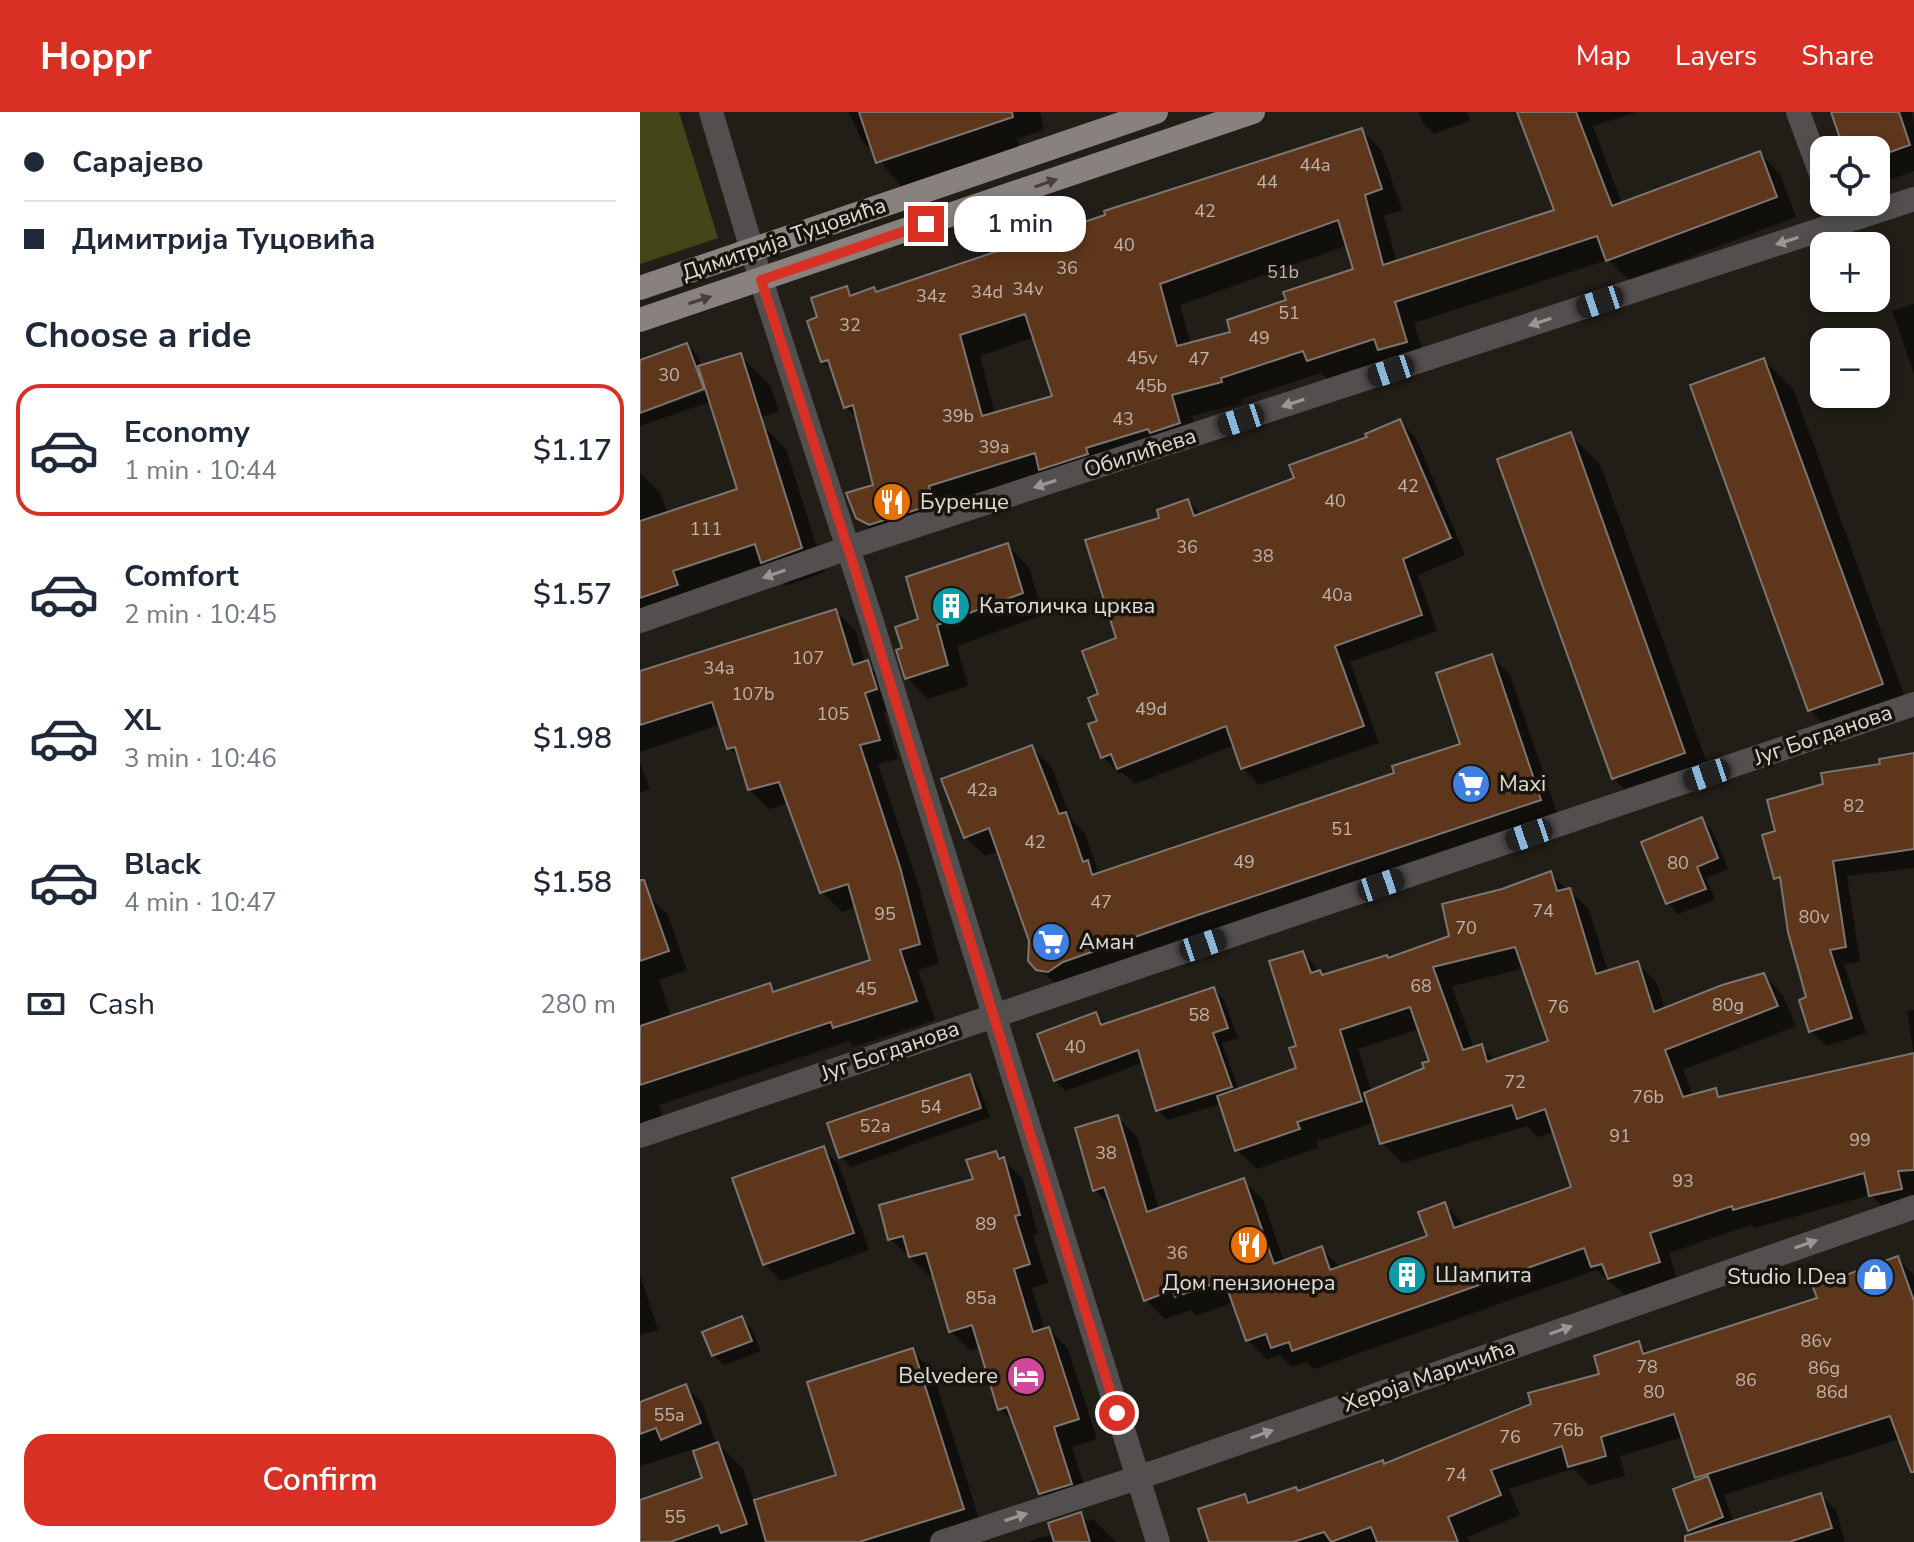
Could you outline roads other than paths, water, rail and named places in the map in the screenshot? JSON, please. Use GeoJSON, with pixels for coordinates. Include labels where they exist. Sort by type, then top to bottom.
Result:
{"type":"FeatureCollection","features":[{"type":"Feature","properties":{"kind":"main road","name":"Димитрија Туцовића"},"geometry":{"type":"LineString","coordinates":[[640,288],[1156,112]]}},
{"type":"Feature","properties":{"kind":"main road","name":"Димитрија Туцовића"},"geometry":{"type":"LineString","coordinates":[[640,320],[1253,112]]}},
{"type":"Feature","properties":{"kind":"street"},"geometry":{"type":"LineString","coordinates":[[711,112],[761,280],[848,548],[1158,1542]]}},
{"type":"Feature","properties":{"kind":"street"},"geometry":{"type":"LineString","coordinates":[[1798,112],[1810,144]]}},
{"type":"Feature","properties":{"kind":"street","name":"Обилићева"},"geometry":{"type":"LineString","coordinates":[[1890,203],[1914,199]]}},
{"type":"Feature","properties":{"kind":"street","name":"Обилићева"},"geometry":{"type":"LineString","coordinates":[[640,621],[1826,216]]}},
{"type":"Feature","properties":{"kind":"street","name":"Југ Богданова"},"geometry":{"type":"LineString","coordinates":[[640,1136],[1914,704]]}},
{"type":"Feature","properties":{"kind":"street","name":"Хероја Маричића"},"geometry":{"type":"LineString","coordinates":[[942,1542],[1138,1477],[1914,1207]]}},
{"type":"Feature","properties":{"kind":"place","name":"Буренце"},"geometry":{"type":"Point","coordinates":[892,502]}},
{"type":"Feature","properties":{"kind":"place","name":"Католичка црква"},"geometry":{"type":"Point","coordinates":[951,606]}},
{"type":"Feature","properties":{"kind":"place","name":"Maxi"},"geometry":{"type":"Point","coordinates":[1471,784]}},
{"type":"Feature","properties":{"kind":"place","name":"Аман"},"geometry":{"type":"Point","coordinates":[1051,942]}},
{"type":"Feature","properties":{"kind":"place","name":"Дом пензионера"},"geometry":{"type":"Point","coordinates":[1249,1245]}},
{"type":"Feature","properties":{"kind":"place","name":"Шампита"},"geometry":{"type":"Point","coordinates":[1407,1275]}},
{"type":"Feature","properties":{"kind":"place","name":"Studio I.Dea"},"geometry":{"type":"Point","coordinates":[1875,1277]}},
{"type":"Feature","properties":{"kind":"place","name":"Belvedere"},"geometry":{"type":"Point","coordinates":[1026,1376]}}]}
